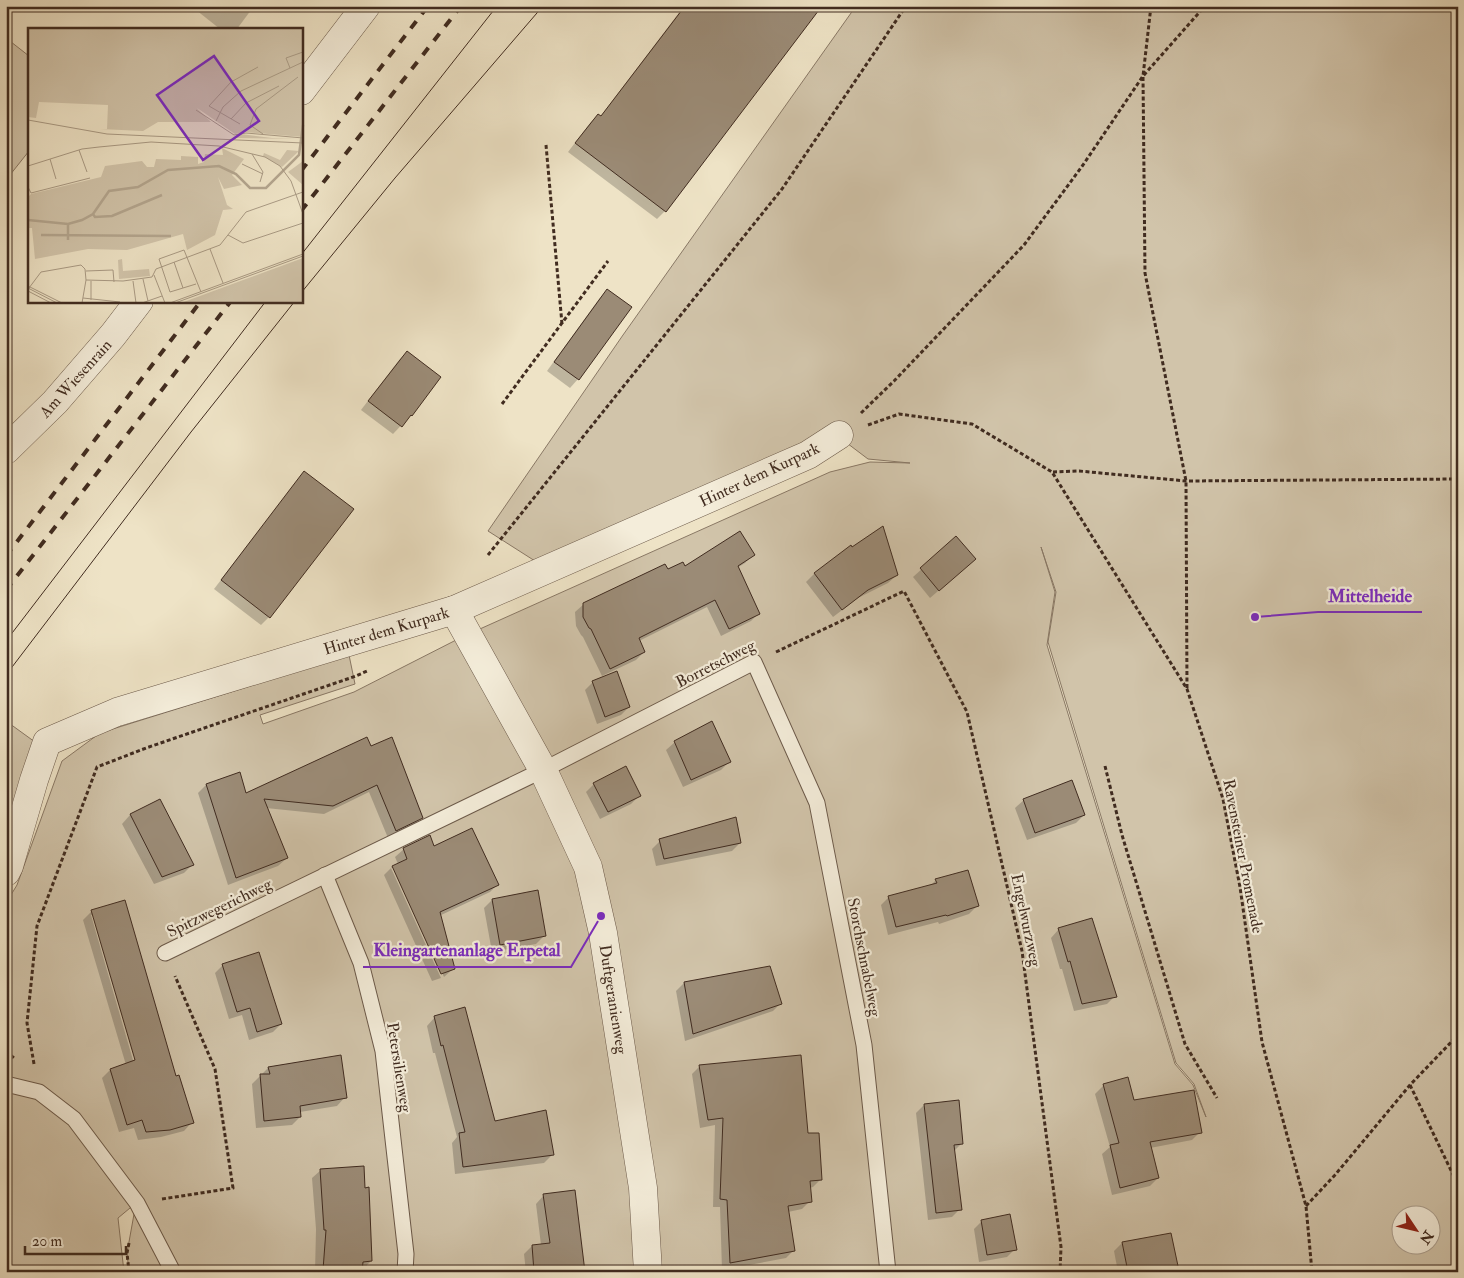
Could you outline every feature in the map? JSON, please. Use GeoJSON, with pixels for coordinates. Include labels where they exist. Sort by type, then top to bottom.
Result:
{"type":"FeatureCollection","features":[{"type":"Feature","properties":{"kind":"street"},"geometry":{"type":"LineString","coordinates":[[302,90],[366,6]]}},
{"type":"Feature","properties":{"kind":"street","name":"Am Wiesenrain"},"geometry":{"type":"LineString","coordinates":[[6,450],[54,402],[113,335],[138,302]]}},
{"type":"Feature","properties":{"kind":"street","name":"Hinter dem Kurpark"},"geometry":{"type":"LineString","coordinates":[[6,872],[47,742],[117,712],[454,610],[808,455],[839,435]]}},
{"type":"Feature","properties":{"kind":"street","name":"Duftgeranienweg"},"geometry":{"type":"LineString","coordinates":[[454,610],[543,770],[588,867],[603,932],[643,1188],[648,1272]]}},
{"type":"Feature","properties":{"kind":"lane","name":"Borretschweg"},"geometry":{"type":"LineString","coordinates":[[543,770],[754,662]]}},
{"type":"Feature","properties":{"kind":"lane","name":"Storchschnabelweg"},"geometry":{"type":"LineString","coordinates":[[754,662],[817,803],[864,1045],[888,1272]]}},
{"type":"Feature","properties":{"kind":"lane","name":"Spitzwegerichweg"},"geometry":{"type":"LineString","coordinates":[[165,953],[543,770]]}},
{"type":"Feature","properties":{"kind":"lane","name":"Petersilienweg"},"geometry":{"type":"LineString","coordinates":[[326,875],[360,963],[383,1051],[406,1254],[405,1272]]}},
{"type":"Feature","properties":{"kind":"lane"},"geometry":{"type":"LineString","coordinates":[[6,1084],[39,1092],[74,1119],[137,1203],[173,1272]]}},
{"type":"Feature","properties":{"kind":"path"},"geometry":{"type":"LineString","coordinates":[[488,555],[782,189],[906,6]]}},
{"type":"Feature","properties":{"kind":"path"},"geometry":{"type":"LineString","coordinates":[[1151,6],[1143,76],[1145,274],[1186,481],[1187,689]]}},
{"type":"Feature","properties":{"kind":"path"},"geometry":{"type":"LineString","coordinates":[[839,435],[894,381],[1024,245],[1083,164],[1143,76],[1205,6]]}},
{"type":"Feature","properties":{"kind":"path"},"geometry":{"type":"LineString","coordinates":[[546,145],[562,324]]}},
{"type":"Feature","properties":{"kind":"path"},"geometry":{"type":"LineString","coordinates":[[502,404],[608,261]]}},
{"type":"Feature","properties":{"kind":"path","name":"Ravensteiner Promenade"},"geometry":{"type":"LineString","coordinates":[[839,435],[899,414],[972,424],[1052,472],[1187,689],[1223,799],[1240,888],[1262,1042],[1306,1206],[1312,1272]]}},
{"type":"Feature","properties":{"kind":"path"},"geometry":{"type":"LineString","coordinates":[[1052,472],[1079,471],[1186,481],[1458,479]]}},
{"type":"Feature","properties":{"kind":"path","name":"Borretschweg"},"geometry":{"type":"LineString","coordinates":[[754,662],[904,591]]}},
{"type":"Feature","properties":{"kind":"path","name":"Engelwurzweg"},"geometry":{"type":"LineString","coordinates":[[904,591],[967,712],[976,750],[1022,951],[1061,1247],[1060,1272]]}},
{"type":"Feature","properties":{"kind":"path"},"geometry":{"type":"LineString","coordinates":[[39,1092],[26,1023],[36,926],[97,767],[146,748],[356,676]]}},
{"type":"Feature","properties":{"kind":"path"},"geometry":{"type":"LineString","coordinates":[[1106,766],[1122,835],[1185,1044],[1217,1098]]}},
{"type":"Feature","properties":{"kind":"path","name":"Spitzwegerichweg"},"geometry":{"type":"LineString","coordinates":[[137,1203],[233,1188],[215,1069],[165,953]]}},
{"type":"Feature","properties":{"kind":"path"},"geometry":{"type":"LineString","coordinates":[[1306,1206],[1335,1175],[1410,1085],[1458,1035]]}},
{"type":"Feature","properties":{"kind":"path"},"geometry":{"type":"LineString","coordinates":[[1410,1085],[1458,1185]]}},
{"type":"Feature","properties":{"kind":"shaded area"},"geometry":{"type":"Polygon","coordinates":[[[856,6],[1458,6],[1458,1272],[129,1272],[127,1253],[136,1203],[118,1218],[124,1272],[6,1272],[6,903],[17,885],[62,761],[100,733],[349,655],[355,684],[260,715],[263,724],[354,692],[462,637],[830,472],[870,462],[910,463],[868,459],[831,431],[535,561],[488,531],[623,335],[856,6]],[[1041,547],[1055,592],[1047,645],[1175,1064],[1193,1085],[1206,1117],[1194,1084],[1176,1063],[1048,642],[1056,592],[1041,547]]]}},
{"type":"Feature","properties":{"kind":"shaded area"},"geometry":{"type":"Polygon","coordinates":[[[6,38],[28,55],[28,152],[6,180],[6,38]]]}},
{"type":"Feature","properties":{"kind":"shaded area"},"geometry":{"type":"Polygon","coordinates":[[[6,721],[35,742],[6,831],[6,721]]]}},
{"type":"Feature","properties":{"kind":"building"},"geometry":{"type":"Polygon","coordinates":[[[685,6],[822,6],[666,212],[575,143],[598,114],[601,116],[685,6]]]}},
{"type":"Feature","properties":{"kind":"building"},"geometry":{"type":"Polygon","coordinates":[[[607,289],[632,307],[579,380],[554,362],[607,289]]]}},
{"type":"Feature","properties":{"kind":"building"},"geometry":{"type":"Polygon","coordinates":[[[407,351],[441,377],[402,427],[368,401],[407,351]]]}},
{"type":"Feature","properties":{"kind":"building"},"geometry":{"type":"Polygon","coordinates":[[[304,471],[354,509],[270,618],[221,580],[304,471]]]}},
{"type":"Feature","properties":{"kind":"building"},"geometry":{"type":"Polygon","coordinates":[[[883,526],[898,575],[868,590],[842,610],[814,573],[851,545],[852,547],[883,526]]]}},
{"type":"Feature","properties":{"kind":"building"},"geometry":{"type":"Polygon","coordinates":[[[740,531],[755,555],[738,566],[760,614],[729,629],[715,600],[639,638],[645,652],[610,669],[591,629],[583,617],[583,603],[665,564],[668,569],[683,562],[685,566],[740,531]]]}},
{"type":"Feature","properties":{"kind":"building"},"geometry":{"type":"Polygon","coordinates":[[[956,536],[976,559],[939,591],[920,568],[956,536]]]}},
{"type":"Feature","properties":{"kind":"building"},"geometry":{"type":"Polygon","coordinates":[[[617,671],[630,707],[605,717],[592,681],[617,671]]]}},
{"type":"Feature","properties":{"kind":"building"},"geometry":{"type":"Polygon","coordinates":[[[712,721],[731,762],[691,780],[674,741],[712,721]]]}},
{"type":"Feature","properties":{"kind":"building"},"geometry":{"type":"Polygon","coordinates":[[[367,737],[371,746],[392,737],[423,818],[396,831],[377,785],[333,806],[264,799],[288,858],[236,878],[206,784],[240,772],[246,793],[367,737]]]}},
{"type":"Feature","properties":{"kind":"building"},"geometry":{"type":"Polygon","coordinates":[[[626,766],[641,796],[608,812],[593,783],[626,766]]]}},
{"type":"Feature","properties":{"kind":"building"},"geometry":{"type":"Polygon","coordinates":[[[1072,780],[1085,815],[1035,833],[1023,799],[1072,780]]]}},
{"type":"Feature","properties":{"kind":"building"},"geometry":{"type":"Polygon","coordinates":[[[160,799],[194,865],[162,877],[130,814],[160,799]]]}},
{"type":"Feature","properties":{"kind":"building"},"geometry":{"type":"Polygon","coordinates":[[[736,817],[741,843],[664,859],[659,839],[736,817]]]}},
{"type":"Feature","properties":{"kind":"building"},"geometry":{"type":"Polygon","coordinates":[[[472,828],[499,885],[440,912],[455,969],[441,974],[392,866],[407,859],[403,848],[430,835],[434,846],[472,828]]]}},
{"type":"Feature","properties":{"kind":"building"},"geometry":{"type":"Polygon","coordinates":[[[968,870],[979,906],[947,916],[896,927],[888,896],[937,883],[935,879],[968,870]]]}},
{"type":"Feature","properties":{"kind":"building"},"geometry":{"type":"Polygon","coordinates":[[[538,890],[546,936],[500,945],[492,899],[538,890]]]}},
{"type":"Feature","properties":{"kind":"building"},"geometry":{"type":"Polygon","coordinates":[[[125,900],[176,1076],[179,1075],[194,1123],[170,1130],[146,1132],[142,1120],[127,1125],[110,1069],[135,1060],[91,910],[125,900]]]}},
{"type":"Feature","properties":{"kind":"building"},"geometry":{"type":"Polygon","coordinates":[[[1092,918],[1117,997],[1082,1004],[1070,961],[1068,962],[1058,928],[1092,918]]]}},
{"type":"Feature","properties":{"kind":"building"},"geometry":{"type":"Polygon","coordinates":[[[259,952],[282,1024],[257,1032],[250,1008],[237,1012],[222,964],[259,952]]]}},
{"type":"Feature","properties":{"kind":"building"},"geometry":{"type":"Polygon","coordinates":[[[770,966],[782,1004],[693,1034],[684,982],[770,966]]]}},
{"type":"Feature","properties":{"kind":"building"},"geometry":{"type":"Polygon","coordinates":[[[465,1007],[495,1121],[546,1110],[554,1155],[463,1167],[459,1133],[465,1132],[434,1016],[465,1007]]]}},
{"type":"Feature","properties":{"kind":"building"},"geometry":{"type":"Polygon","coordinates":[[[341,1055],[347,1098],[300,1106],[301,1117],[264,1121],[260,1074],[270,1074],[268,1067],[341,1055]]]}},
{"type":"Feature","properties":{"kind":"building"},"geometry":{"type":"Polygon","coordinates":[[[801,1055],[808,1133],[819,1133],[822,1180],[810,1181],[812,1202],[788,1206],[795,1251],[730,1263],[727,1200],[720,1199],[723,1118],[708,1120],[699,1065],[801,1055]]]}},
{"type":"Feature","properties":{"kind":"building"},"geometry":{"type":"Polygon","coordinates":[[[1128,1077],[1134,1100],[1194,1090],[1202,1133],[1150,1142],[1159,1178],[1120,1188],[1110,1145],[1119,1143],[1103,1084],[1128,1077]]]}},
{"type":"Feature","properties":{"kind":"building"},"geometry":{"type":"Polygon","coordinates":[[[959,1100],[963,1144],[954,1145],[962,1210],[936,1213],[924,1104],[959,1100]]]}},
{"type":"Feature","properties":{"kind":"building"},"geometry":{"type":"Polygon","coordinates":[[[364,1166],[365,1188],[369,1187],[372,1261],[363,1262],[362,1271],[323,1270],[326,1230],[324,1230],[320,1169],[364,1166]]]}},
{"type":"Feature","properties":{"kind":"building"},"geometry":{"type":"Polygon","coordinates":[[[575,1190],[585,1272],[534,1272],[532,1245],[550,1243],[543,1194],[575,1190]]]}},
{"type":"Feature","properties":{"kind":"building"},"geometry":{"type":"Polygon","coordinates":[[[1010,1214],[1017,1250],[987,1255],[981,1220],[1010,1214]]]}},
{"type":"Feature","properties":{"kind":"building"},"geometry":{"type":"Polygon","coordinates":[[[1171,1233],[1178,1266],[1147,1272],[1128,1272],[1122,1242],[1171,1233]]]}},
{"type":"Feature","properties":{"kind":"tram line"},"geometry":{"type":"LineString","coordinates":[[302,254],[497,6]]}},
{"type":"Feature","properties":{"kind":"tram line"},"geometry":{"type":"LineString","coordinates":[[302,292],[395,178],[543,6]]}},
{"type":"Feature","properties":{"kind":"tram line"},"geometry":{"type":"LineString","coordinates":[[6,641],[265,302]]}},
{"type":"Feature","properties":{"kind":"tram line"},"geometry":{"type":"LineString","coordinates":[[6,675],[191,432],[294,302]]}},
{"type":"Feature","properties":{"kind":"railway"},"geometry":{"type":"LineString","coordinates":[[302,170],[428,6]]}},
{"type":"Feature","properties":{"kind":"railway"},"geometry":{"type":"LineString","coordinates":[[302,210],[461,6]]}},
{"type":"Feature","properties":{"kind":"railway"},"geometry":{"type":"LineString","coordinates":[[6,556],[200,302]]}},
{"type":"Feature","properties":{"kind":"railway"},"geometry":{"type":"LineString","coordinates":[[6,590],[230,302]]}},
{"type":"Feature","properties":{"kind":"place","name":"Mittelheide"},"geometry":{"type":"Point","coordinates":[1255,617]}},
{"type":"Feature","properties":{"kind":"place","name":"Kleingartenanlage Erpetal"},"geometry":{"type":"Point","coordinates":[601,916]}}]}
